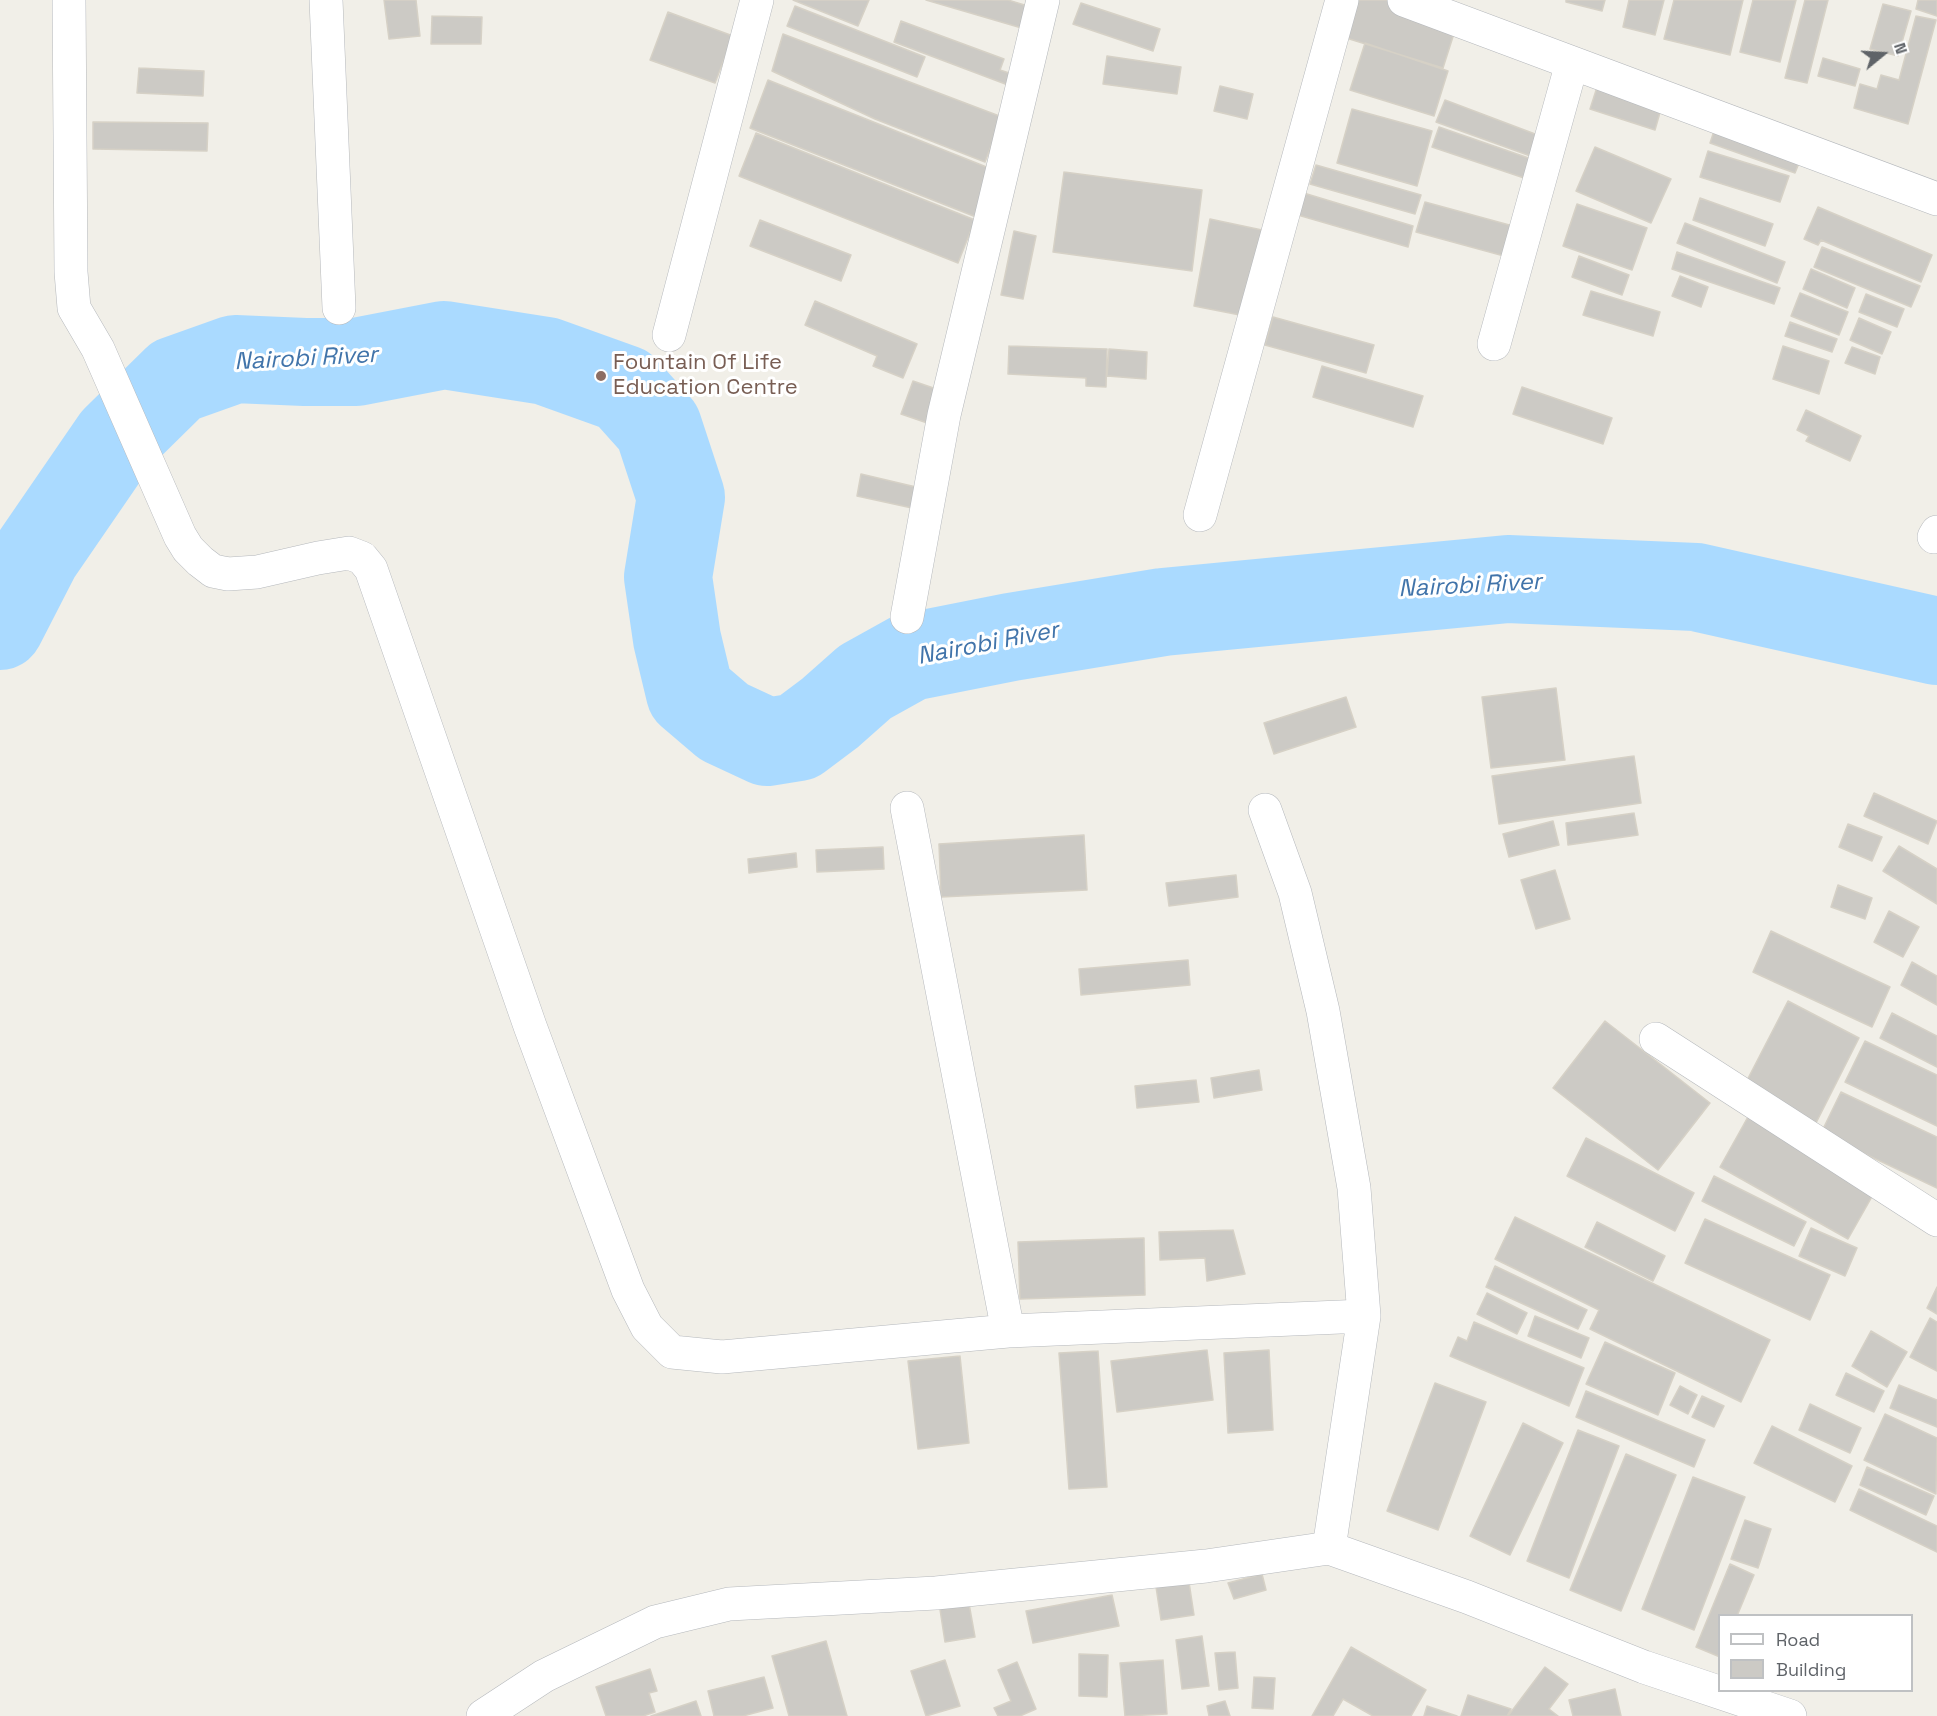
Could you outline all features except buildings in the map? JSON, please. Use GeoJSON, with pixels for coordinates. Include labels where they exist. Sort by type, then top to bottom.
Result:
{"type":"FeatureCollection","features":[{"type":"Feature","properties":{"kind":"street"},"geometry":{"type":"LineString","coordinates":[[69,0],[74,308],[98,349],[180,536],[188,549],[200,561],[213,571],[228,574],[257,572],[349,553],[362,558],[371,569],[531,1026],[628,1290],[647,1328],[672,1352],[722,1357],[1008,1331],[1364,1316]]}},
{"type":"Feature","properties":{"kind":"street"},"geometry":{"type":"LineString","coordinates":[[326,0],[339,308]]}},
{"type":"Feature","properties":{"kind":"street"},"geometry":{"type":"LineString","coordinates":[[669,335],[757,0]]}},
{"type":"Feature","properties":{"kind":"street"},"geometry":{"type":"LineString","coordinates":[[907,617],[944,415],[1043,0]]}},
{"type":"Feature","properties":{"kind":"street"},"geometry":{"type":"LineString","coordinates":[[1200,515],[1342,0]]}},
{"type":"Feature","properties":{"kind":"street"},"geometry":{"type":"LineString","coordinates":[[1404,0],[1937,199]]}},
{"type":"Feature","properties":{"kind":"street"},"geometry":{"type":"LineString","coordinates":[[1494,344],[1572,63]]}},
{"type":"Feature","properties":{"kind":"street"},"geometry":{"type":"LineString","coordinates":[[907,808],[1008,1331]]}},
{"type":"Feature","properties":{"kind":"street"},"geometry":{"type":"LineString","coordinates":[[1265,810],[1295,893],[1323,1011],[1354,1188],[1364,1316],[1329,1548]]}},
{"type":"Feature","properties":{"kind":"street"},"geometry":{"type":"LineString","coordinates":[[1656,1039],[1937,1220]]}},
{"type":"Feature","properties":{"kind":"street"},"geometry":{"type":"LineString","coordinates":[[483,1716],[544,1676],[655,1622],[729,1604],[936,1593],[1206,1566],[1329,1548],[1467,1597],[1644,1667],[1718,1692]]}},
{"type":"Feature","properties":{"kind":"street"},"geometry":{"type":"LineString","coordinates":[[1718,1692],[1790,1716]]}},
{"type":"Feature","properties":{"kind":"waterway","name":"Nairobi River"},"geometry":{"type":"LineString","coordinates":[[0,626],[37,554],[116,439],[176,380],[235,359],[356,362],[444,345],[546,361],[624,389],[658,427],[681,497],[668,577],[677,639],[690,693],[724,722],[767,742],[798,737],[865,682],[910,657],[1011,637],[1163,612],[1508,579],[1696,587],[1937,641]]}},
{"type":"Feature","properties":{"kind":"place","name":"Fountain Of Life Education Centre"},"geometry":{"type":"Point","coordinates":[601,376]}}]}
